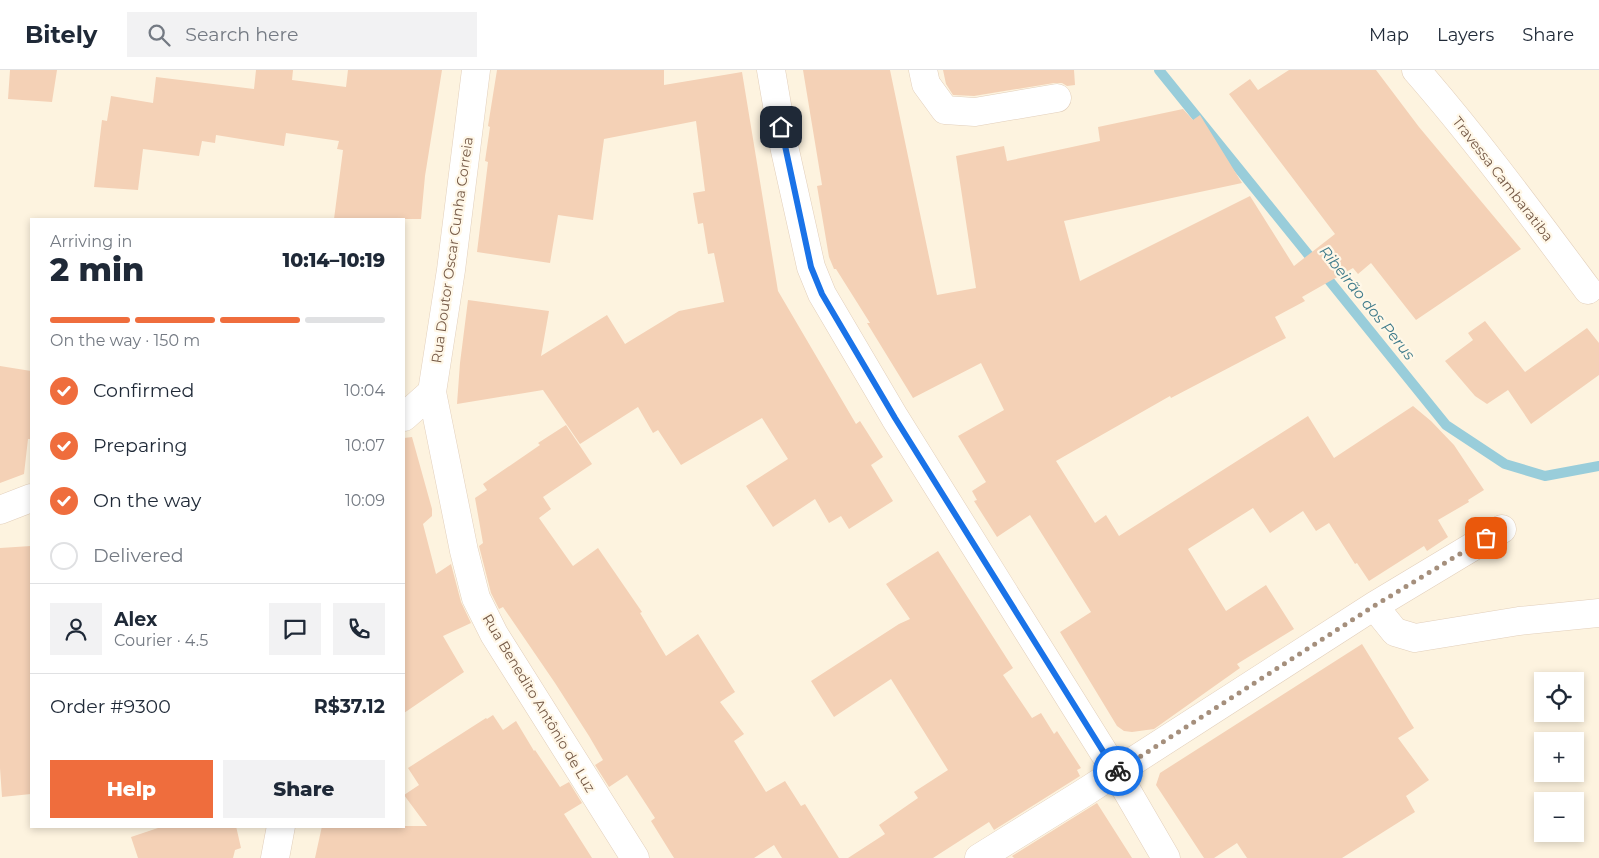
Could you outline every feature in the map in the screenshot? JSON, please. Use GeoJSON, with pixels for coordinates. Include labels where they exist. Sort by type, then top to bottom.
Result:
{"type":"FeatureCollection","features":[{"type":"Feature","properties":{"kind":"street","name":"Rua Doutor Oscar Cunha Correia"},"geometry":{"type":"LineString","coordinates":[[432,392],[476,70]]}},
{"type":"Feature","properties":{"kind":"street"},"geometry":{"type":"LineString","coordinates":[[771,70],[784,146],[811,267],[822,294],[895,418],[1116,772],[1166,858]]}},
{"type":"Feature","properties":{"kind":"street"},"geometry":{"type":"LineString","coordinates":[[923,70],[926,84],[945,110],[975,112],[1057,98]]}},
{"type":"Feature","properties":{"kind":"street","name":"Travessa Cambaratiba"},"geometry":{"type":"LineString","coordinates":[[1416,70],[1442,99],[1521,199],[1588,290]]}},
{"type":"Feature","properties":{"kind":"street"},"geometry":{"type":"LineString","coordinates":[[405,416],[432,392]]}},
{"type":"Feature","properties":{"kind":"street","name":"Rua Benedito Antônio de Luz"},"geometry":{"type":"LineString","coordinates":[[432,392],[464,550],[476,598],[494,634],[635,858]]}},
{"type":"Feature","properties":{"kind":"street"},"geometry":{"type":"LineString","coordinates":[[0,510],[30,498]]}},
{"type":"Feature","properties":{"kind":"street"},"geometry":{"type":"LineString","coordinates":[[979,858],[1374,606],[1502,529]]}},
{"type":"Feature","properties":{"kind":"street"},"geometry":{"type":"LineString","coordinates":[[1374,606],[1395,632],[1415,638],[1519,621],[1599,613]]}},
{"type":"Feature","properties":{"kind":"street"},"geometry":{"type":"LineString","coordinates":[[275,858],[281,828]]}},
{"type":"Feature","properties":{"kind":"building"},"geometry":{"type":"Polygon","coordinates":[[[10,70],[57,70],[52,102],[8,99],[10,70]]]}},
{"type":"Feature","properties":{"kind":"building"},"geometry":{"type":"Polygon","coordinates":[[[256,70],[293,70],[292,80],[346,87],[348,70],[442,70],[425,176],[421,219],[334,218],[343,150],[337,149],[339,141],[286,133],[284,146],[216,135],[215,143],[202,141],[199,156],[143,149],[138,190],[94,187],[102,120],[107,121],[111,96],[153,103],[156,77],[254,89],[256,70]]]}},
{"type":"Feature","properties":{"kind":"building"},"geometry":{"type":"Polygon","coordinates":[[[497,70],[664,70],[664,85],[742,72],[778,291],[856,424],[860,421],[883,457],[871,465],[893,501],[849,529],[841,516],[829,523],[815,499],[773,527],[746,486],[788,459],[762,418],[681,465],[658,430],[653,433],[638,407],[580,444],[543,390],[457,404],[468,300],[549,311],[541,356],[607,315],[625,344],[679,311],[724,302],[714,253],[708,254],[703,223],[698,224],[693,193],[705,191],[696,121],[604,139],[593,220],[558,215],[550,263],[477,252],[488,162],[485,161],[490,127],[488,126],[497,70]]]}},
{"type":"Feature","properties":{"kind":"building"},"geometry":{"type":"Polygon","coordinates":[[[803,70],[890,70],[937,295],[976,288],[956,156],[1004,146],[1007,161],[1100,141],[1098,127],[1183,109],[1193,120],[1200,115],[1242,183],[1064,221],[1080,281],[1250,196],[1294,266],[1335,234],[1229,94],[1250,79],[1258,90],[1289,70],[1376,70],[1419,127],[1521,249],[1416,320],[1371,263],[1358,274],[1353,268],[1302,297],[1305,301],[1275,317],[1286,338],[1171,398],[1170,396],[1056,461],[1095,523],[1106,515],[1119,536],[1308,416],[1334,458],[1413,406],[1431,421],[1454,445],[1484,490],[1468,500],[1469,502],[1438,520],[1448,537],[1427,551],[1424,546],[1369,581],[1357,563],[1355,564],[1329,523],[1316,531],[1303,511],[1270,533],[1253,508],[1188,549],[1226,611],[1266,585],[1294,629],[1237,664],[1240,668],[1154,729],[1132,732],[1124,731],[1117,726],[1060,632],[1091,612],[1030,515],[997,537],[974,501],[977,500],[972,491],[986,482],[958,436],[1004,410],[981,363],[913,398],[867,323],[870,323],[836,269],[834,269],[829,257],[817,186],[822,185],[803,70]]]}},
{"type":"Feature","properties":{"kind":"building"},"geometry":{"type":"Polygon","coordinates":[[[943,70],[1074,70],[1075,85],[1067,86],[1062,83],[1054,83],[974,96],[953,95],[946,84],[943,70]]]}},
{"type":"Feature","properties":{"kind":"building"},"geometry":{"type":"Polygon","coordinates":[[[1485,321],[1525,372],[1587,328],[1599,343],[1599,375],[1531,424],[1508,390],[1487,404],[1475,396],[1445,361],[1473,340],[1468,333],[1485,321]]]}},
{"type":"Feature","properties":{"kind":"building"},"geometry":{"type":"Polygon","coordinates":[[[0,366],[30,371],[30,439],[28,439],[24,474],[0,483],[0,366]]]}},
{"type":"Feature","properties":{"kind":"building"},"geometry":{"type":"Polygon","coordinates":[[[566,425],[592,464],[543,497],[551,509],[539,518],[573,566],[598,548],[642,612],[640,613],[666,656],[698,634],[735,692],[720,702],[744,734],[734,741],[766,792],[785,781],[801,806],[805,804],[839,858],[782,858],[774,845],[754,858],[674,858],[651,821],[655,818],[627,775],[609,787],[595,765],[603,760],[589,736],[503,607],[499,609],[491,593],[479,546],[483,543],[475,498],[487,490],[483,484],[540,445],[538,443],[566,425]]]}},
{"type":"Feature","properties":{"kind":"building"},"geometry":{"type":"Polygon","coordinates":[[[412,437],[432,509],[432,516],[423,524],[436,574],[451,564],[461,602],[471,623],[443,636],[464,672],[405,712],[405,438],[412,437]]]}},
{"type":"Feature","properties":{"kind":"building"},"geometry":{"type":"Polygon","coordinates":[[[30,546],[30,794],[2,797],[0,768],[0,548],[30,546]]]}},
{"type":"Feature","properties":{"kind":"building"},"geometry":{"type":"Polygon","coordinates":[[[938,551],[1013,668],[1003,675],[1032,718],[1041,713],[1054,734],[1057,731],[1081,768],[1077,770],[1080,776],[994,830],[989,822],[933,858],[848,858],[885,834],[879,825],[918,798],[914,792],[948,770],[891,679],[834,717],[811,681],[899,624],[910,619],[886,584],[938,551]]]}},
{"type":"Feature","properties":{"kind":"building"},"geometry":{"type":"Polygon","coordinates":[[[1362,644],[1414,728],[1398,738],[1429,780],[1406,796],[1415,812],[1342,858],[1247,858],[1237,843],[1214,858],[1204,858],[1156,785],[1160,773],[1362,644]]]}},
{"type":"Feature","properties":{"kind":"building"},"geometry":{"type":"Polygon","coordinates":[[[493,715],[503,730],[516,721],[534,751],[560,787],[569,782],[582,803],[564,814],[592,858],[315,858],[322,828],[405,828],[405,826],[427,826],[405,796],[405,794],[419,785],[408,768],[493,715]]]}},
{"type":"Feature","properties":{"kind":"building"},"geometry":{"type":"Polygon","coordinates":[[[1097,803],[1132,858],[1014,858],[1012,856],[1097,803]]]}},
{"type":"Feature","properties":{"kind":"building"},"geometry":{"type":"Polygon","coordinates":[[[158,828],[236,828],[241,848],[235,850],[233,858],[138,858],[131,837],[158,828]]]}},
{"type":"Feature","properties":{"kind":"waterway","name":"Ribeirão dos Perus"},"geometry":{"type":"LineString","coordinates":[[1159,70],[1446,425],[1505,464],[1545,476],[1599,466]]}},
{"type":"Feature","properties":{"kind":"way so far"},"geometry":{"type":"LineString","coordinates":[[1118,771],[1374,606],[1486,538]]}},
{"type":"Feature","properties":{"kind":"route"},"geometry":{"type":"LineString","coordinates":[[781,127],[811,267],[822,294],[916,452],[1116,772],[1118,771]]}}]}
